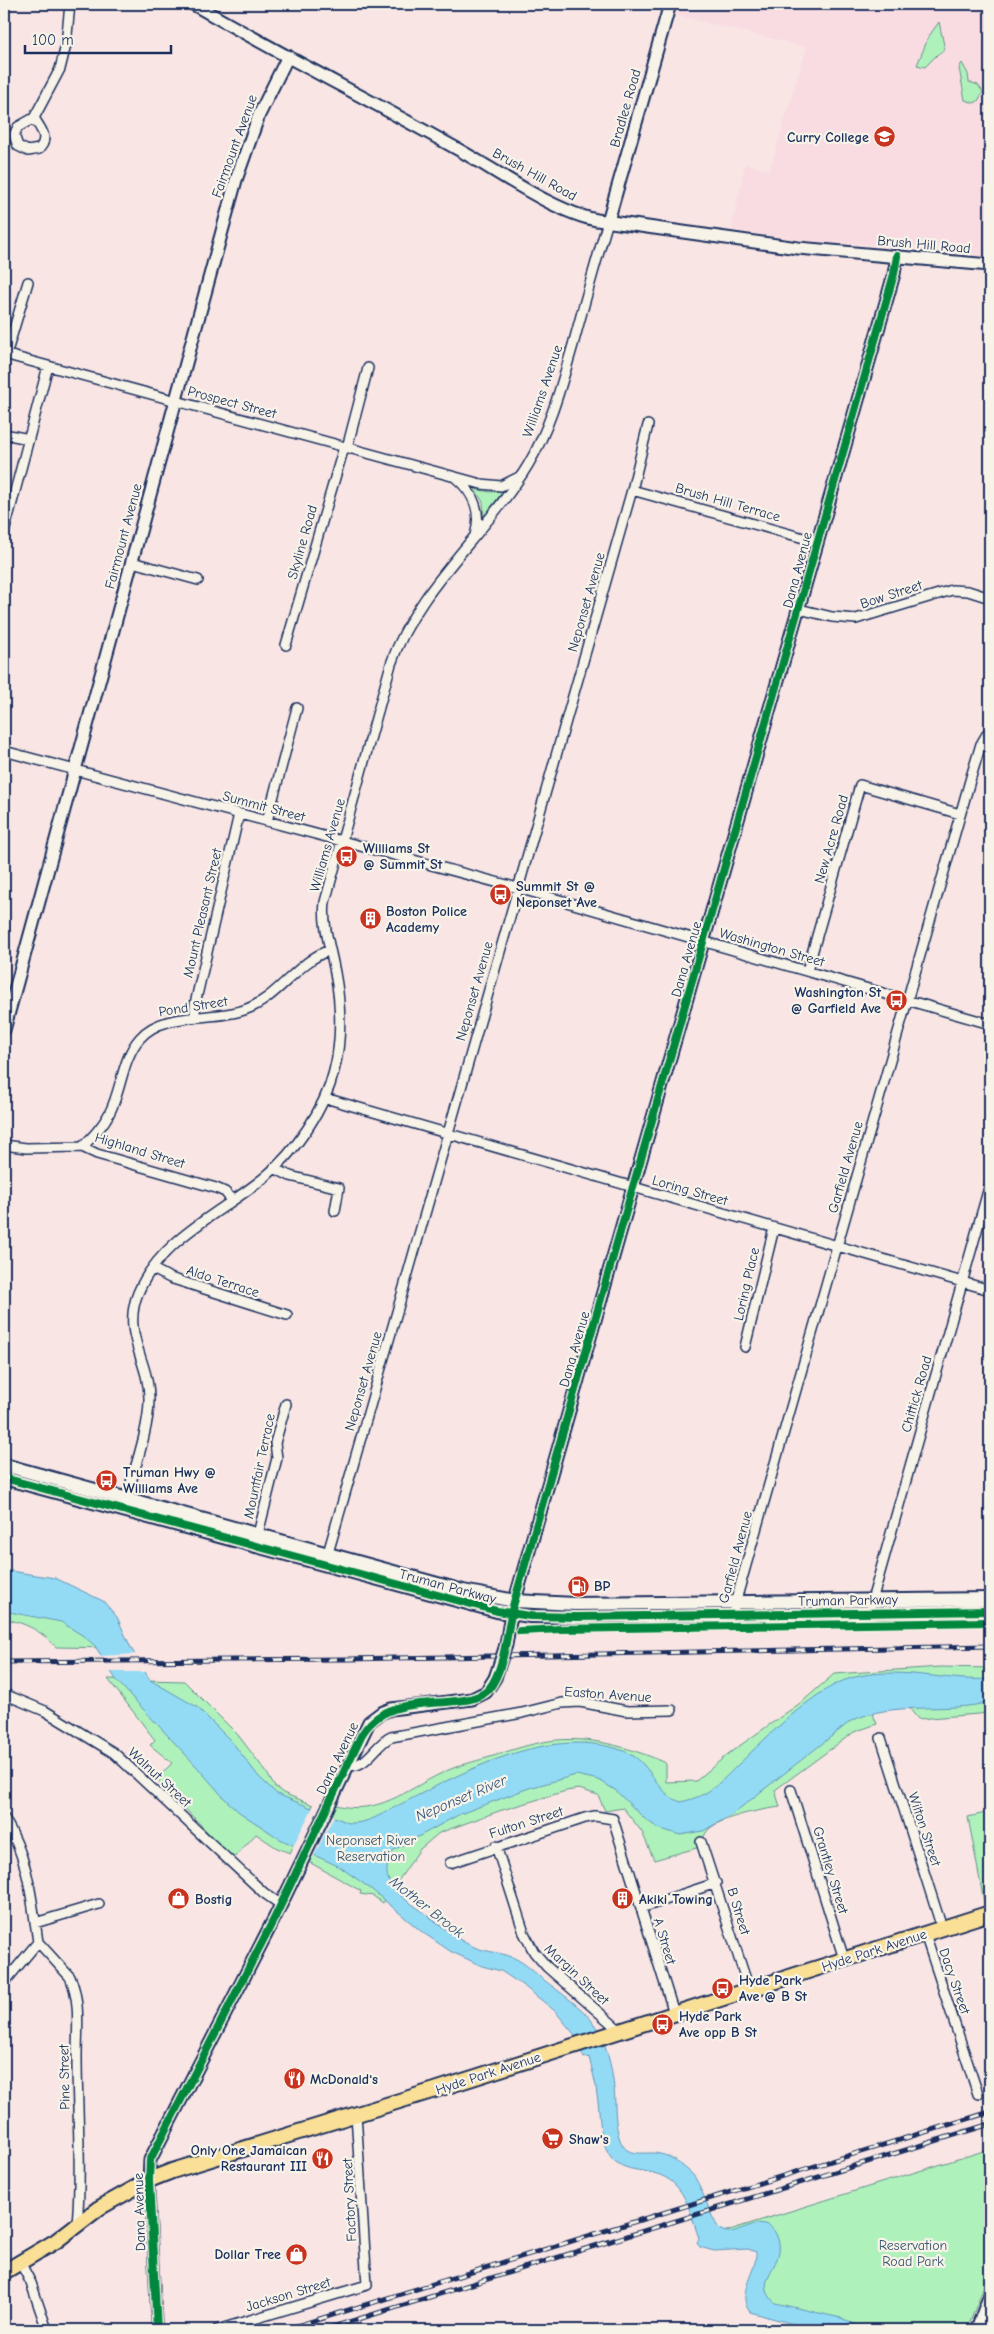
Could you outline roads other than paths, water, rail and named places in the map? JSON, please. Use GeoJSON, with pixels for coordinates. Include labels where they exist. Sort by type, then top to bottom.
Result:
{"type":"FeatureCollection","features":[{"type":"Feature","properties":{"kind":"main road","name":"Truman Parkway"},"geometry":{"type":"LineString","coordinates":[[4,1466],[124,1505],[327,1559]]}},
{"type":"Feature","properties":{"kind":"main road","name":"Truman Parkway"},"geometry":{"type":"LineString","coordinates":[[4,1478],[258,1534],[437,1596],[513,1608],[595,1605],[734,1608],[871,1606],[990,1598]]}},
{"type":"Feature","properties":{"kind":"main road","name":"Truman Parkway"},"geometry":{"type":"LineString","coordinates":[[871,1606],[990,1611]]}},
{"type":"Feature","properties":{"kind":"main road","name":"Hyde Park Avenue"},"geometry":{"type":"LineString","coordinates":[[4,2272],[56,2241],[99,2208],[149,2180],[172,2171],[990,1913]]}},
{"type":"Feature","properties":{"kind":"main road"},"geometry":{"type":"LineString","coordinates":[[978,2328],[990,2296]]}},
{"type":"Feature","properties":{"kind":"street"},"geometry":{"type":"LineString","coordinates":[[34,118],[62,63],[66,45],[70,4]]}},
{"type":"Feature","properties":{"kind":"street","name":"Brush Hill Road"},"geometry":{"type":"LineString","coordinates":[[193,4],[553,204],[587,217],[798,248],[990,265]]}},
{"type":"Feature","properties":{"kind":"street","name":"Bradlee Road"},"geometry":{"type":"LineString","coordinates":[[608,221],[670,4]]}},
{"type":"Feature","properties":{"kind":"street","name":"Fairmount Avenue"},"geometry":{"type":"LineString","coordinates":[[4,1030],[238,173],[262,108],[288,56]]}},
{"type":"Feature","properties":{"kind":"street","name":"Williams Avenue"},"geometry":{"type":"LineString","coordinates":[[124,1505],[149,1408],[149,1390],[134,1341],[133,1317],[138,1294],[153,1269],[173,1245],[274,1168],[306,1129],[325,1098],[336,1065],[339,1036],[336,980],[324,909],[326,893],[342,842],[388,672],[397,647],[420,606],[474,540],[521,476],[539,445],[557,396],[608,221]]}},
{"type":"Feature","properties":{"kind":"street","name":"Dana Avenue"},"geometry":{"type":"LineString","coordinates":[[157,2330],[149,2180],[150,2160],[208,2050],[369,1722],[381,1713],[397,1708],[472,1699],[486,1692],[495,1678],[506,1645],[513,1608],[705,942],[894,274],[897,256]]}},
{"type":"Feature","properties":{"kind":"street"},"geometry":{"type":"LineString","coordinates":[[5,355],[28,282]]}},
{"type":"Feature","properties":{"kind":"street","name":"Prospect Street"},"geometry":{"type":"LineString","coordinates":[[5,355],[454,477],[494,486],[506,484],[521,476]]}},
{"type":"Feature","properties":{"kind":"street"},"geometry":{"type":"LineString","coordinates":[[4,533],[48,366]]}},
{"type":"Feature","properties":{"kind":"street","name":"Skyline Road"},"geometry":{"type":"LineString","coordinates":[[286,645],[368,368]]}},
{"type":"Feature","properties":{"kind":"street","name":"Neponset Avenue"},"geometry":{"type":"LineString","coordinates":[[327,1559],[632,490],[648,425]]}},
{"type":"Feature","properties":{"kind":"street"},"geometry":{"type":"LineString","coordinates":[[4,434],[29,439]]}},
{"type":"Feature","properties":{"kind":"street"},"geometry":{"type":"LineString","coordinates":[[454,477],[468,490],[477,508],[479,521],[474,540]]}},
{"type":"Feature","properties":{"kind":"street","name":"Brush Hill Terrace"},"geometry":{"type":"LineString","coordinates":[[632,490],[818,542]]}},
{"type":"Feature","properties":{"kind":"street"},"geometry":{"type":"LineString","coordinates":[[132,562],[198,580]]}},
{"type":"Feature","properties":{"kind":"street","name":"Bow Street"},"geometry":{"type":"LineString","coordinates":[[799,609],[832,617],[856,619],[879,614],[944,592],[968,591],[990,598]]}},
{"type":"Feature","properties":{"kind":"street"},"geometry":{"type":"LineString","coordinates":[[267,822],[297,708]]}},
{"type":"Feature","properties":{"kind":"street","name":"Garfield Avenue"},"geometry":{"type":"LineString","coordinates":[[734,1608],[978,752],[990,729]]}},
{"type":"Feature","properties":{"kind":"street","name":"Summit Street"},"geometry":{"type":"LineString","coordinates":[[4,751],[518,888]]}},
{"type":"Feature","properties":{"kind":"street","name":"New Acre Road"},"geometry":{"type":"LineString","coordinates":[[807,971],[860,785],[960,814]]}},
{"type":"Feature","properties":{"kind":"street","name":"Mount Pleasant Street"},"geometry":{"type":"LineString","coordinates":[[195,1018],[194,1004],[239,814]]}},
{"type":"Feature","properties":{"kind":"street","name":"Washington Street"},"geometry":{"type":"LineString","coordinates":[[518,888],[990,1024]]}},
{"type":"Feature","properties":{"kind":"street","name":"Pond Street"},"geometry":{"type":"LineString","coordinates":[[82,1147],[108,1117],[129,1056],[138,1039],[158,1024],[236,1013],[250,1008],[276,991],[317,956],[330,950]]}},
{"type":"Feature","properties":{"kind":"street","name":"Loring Street"},"geometry":{"type":"LineString","coordinates":[[325,1098],[990,1290]]}},
{"type":"Feature","properties":{"kind":"street","name":"Highland Street"},"geometry":{"type":"LineString","coordinates":[[4,1145],[26,1148],[82,1147],[96,1154],[216,1188],[225,1192],[232,1200]]}},
{"type":"Feature","properties":{"kind":"street"},"geometry":{"type":"LineString","coordinates":[[274,1168],[290,1176],[339,1188],[335,1211]]}},
{"type":"Feature","properties":{"kind":"street","name":"Chittick Road"},"geometry":{"type":"LineString","coordinates":[[871,1606],[990,1184]]}},
{"type":"Feature","properties":{"kind":"street","name":"Loring Place"},"geometry":{"type":"LineString","coordinates":[[745,1347],[774,1228]]}},
{"type":"Feature","properties":{"kind":"street","name":"Aldo Terrace"},"geometry":{"type":"LineString","coordinates":[[153,1269],[170,1278],[287,1315]]}},
{"type":"Feature","properties":{"kind":"street","name":"Mountfair Terrace"},"geometry":{"type":"LineString","coordinates":[[258,1534],[277,1458],[275,1442],[286,1404]]}},
{"type":"Feature","properties":{"kind":"street","name":"Walnut Street"},"geometry":{"type":"LineString","coordinates":[[4,1694],[36,1707],[114,1753],[264,1894],[280,1904]]}},
{"type":"Feature","properties":{"kind":"street","name":"Easton Avenue"},"geometry":{"type":"LineString","coordinates":[[347,1765],[353,1766],[360,1763],[391,1737],[522,1713],[562,1703],[580,1702],[627,1711],[672,1710]]}},
{"type":"Feature","properties":{"kind":"street","name":"Wilton Street"},"geometry":{"type":"LineString","coordinates":[[881,1738],[942,1928]]}},
{"type":"Feature","properties":{"kind":"street","name":"Grantley Street"},"geometry":{"type":"LineString","coordinates":[[791,1790],[844,1959]]}},
{"type":"Feature","properties":{"kind":"street","name":"Fulton Street"},"geometry":{"type":"LineString","coordinates":[[450,1863],[496,1846],[586,1818],[595,1816],[613,1819]]}},
{"type":"Feature","properties":{"kind":"street"},"geometry":{"type":"LineString","coordinates":[[4,1818],[24,1861],[32,1889],[38,1942],[4,1983]]}},
{"type":"Feature","properties":{"kind":"street","name":"A Street"},"geometry":{"type":"LineString","coordinates":[[613,1819],[674,2013]]}},
{"type":"Feature","properties":{"kind":"street","name":"B Street"},"geometry":{"type":"LineString","coordinates":[[701,1842],[716,1883],[749,1989]]}},
{"type":"Feature","properties":{"kind":"street","name":"Margin Street"},"geometry":{"type":"LineString","coordinates":[[496,1846],[524,1932],[534,1952],[612,2032]]}},
{"type":"Feature","properties":{"kind":"street"},"geometry":{"type":"LineString","coordinates":[[641,1908],[716,1883]]}},
{"type":"Feature","properties":{"kind":"street"},"geometry":{"type":"LineString","coordinates":[[35,1923],[99,1904]]}},
{"type":"Feature","properties":{"kind":"street","name":"Dacy Street"},"geometry":{"type":"LineString","coordinates":[[925,1934],[978,2094]]}},
{"type":"Feature","properties":{"kind":"street","name":"Pine Street"},"geometry":{"type":"LineString","coordinates":[[38,1942],[70,1977],[73,1984],[78,2018],[80,2168],[77,2224]]}},
{"type":"Feature","properties":{"kind":"street","name":"Factory Street"},"geometry":{"type":"LineString","coordinates":[[356,2114],[367,2285]]}},
{"type":"Feature","properties":{"kind":"street"},"geometry":{"type":"LineString","coordinates":[[20,2262],[31,2283],[47,2330]]}},
{"type":"Feature","properties":{"kind":"street","name":"Jackson Street"},"geometry":{"type":"LineString","coordinates":[[217,2330],[367,2285]]}},
{"type":"Feature","properties":{"kind":"water","name":"Neponset River"},"geometry":{"type":"Polygon","coordinates":[[[4,1570],[55,1578],[103,1601],[117,1617],[131,1648],[150,1680],[197,1707],[232,1742],[259,1777],[277,1794],[349,1823],[357,1823],[378,1816],[478,1766],[504,1756],[558,1744],[585,1743],[611,1747],[626,1752],[641,1762],[667,1794],[681,1802],[700,1796],[714,1787],[777,1728],[807,1703],[822,1692],[851,1678],[868,1674],[903,1673],[990,1679],[990,1702],[955,1707],[884,1711],[851,1721],[730,1816],[703,1831],[680,1835],[658,1828],[645,1819],[615,1790],[599,1780],[576,1775],[529,1788],[460,1814],[394,1850],[388,1862],[387,1872],[389,1881],[408,1902],[466,1943],[482,1950],[507,1955],[527,1966],[569,1999],[589,2018],[602,2038],[608,2054],[615,2095],[617,2130],[623,2145],[631,2152],[664,2155],[689,2171],[696,2179],[714,2220],[721,2230],[727,2232],[734,2231],[756,2224],[764,2224],[770,2227],[776,2234],[779,2254],[766,2286],[768,2294],[775,2303],[841,2318],[864,2328],[880,2330],[815,2330],[750,2312],[746,2305],[745,2297],[756,2259],[756,2252],[748,2249],[714,2251],[700,2247],[697,2243],[699,2238],[690,2212],[678,2188],[670,2180],[652,2173],[625,2167],[611,2157],[602,2135],[596,2085],[589,2057],[584,2058],[574,2034],[555,2011],[501,1971],[482,1966],[450,1951],[422,1932],[371,1889],[340,1867],[280,1839],[239,1812],[117,1681],[95,1646],[85,1637],[61,1622],[4,1611],[4,1570]]]}},
{"type":"Feature","properties":{"kind":"railway"},"geometry":{"type":"LineString","coordinates":[[4,1662],[348,1659],[990,1646]]}},
{"type":"Feature","properties":{"kind":"railway"},"geometry":{"type":"LineString","coordinates":[[284,2330],[990,2112]]}},
{"type":"Feature","properties":{"kind":"railway"},"geometry":{"type":"LineString","coordinates":[[323,2330],[990,2124]]}},
{"type":"Feature","properties":{"kind":"place","name":"Curry College"},"geometry":{"type":"Point","coordinates":[885,137]}},
{"type":"Feature","properties":{"kind":"place","name":"Williams St @ Summit St"},"geometry":{"type":"Point","coordinates":[347,856]}},
{"type":"Feature","properties":{"kind":"place","name":"Summit St @ Neponset Ave"},"geometry":{"type":"Point","coordinates":[500,894]}},
{"type":"Feature","properties":{"kind":"place","name":"Boston Police Academy"},"geometry":{"type":"Point","coordinates":[370,919]}},
{"type":"Feature","properties":{"kind":"place","name":"Washington St @ Garfield Ave"},"geometry":{"type":"Point","coordinates":[897,1000]}},
{"type":"Feature","properties":{"kind":"place","name":"Truman Hwy @ Williams Ave"},"geometry":{"type":"Point","coordinates":[107,1480]}},
{"type":"Feature","properties":{"kind":"place","name":"BP"},"geometry":{"type":"Point","coordinates":[578,1586]}},
{"type":"Feature","properties":{"kind":"place","name":"Bostig"},"geometry":{"type":"Point","coordinates":[179,1899]}},
{"type":"Feature","properties":{"kind":"place","name":"Akiki Towing"},"geometry":{"type":"Point","coordinates":[623,1899]}},
{"type":"Feature","properties":{"kind":"place","name":"Hyde Park Ave @ B St"},"geometry":{"type":"Point","coordinates":[723,1988]}},
{"type":"Feature","properties":{"kind":"place","name":"Hyde Park Ave opp B St"},"geometry":{"type":"Point","coordinates":[663,2024]}},
{"type":"Feature","properties":{"kind":"place","name":"McDonald's"},"geometry":{"type":"Point","coordinates":[294,2079]}},
{"type":"Feature","properties":{"kind":"place","name":"Shaw's"},"geometry":{"type":"Point","coordinates":[553,2139]}},
{"type":"Feature","properties":{"kind":"place","name":"Only One Jamaican Restaurant III"},"geometry":{"type":"Point","coordinates":[323,2158]}},
{"type":"Feature","properties":{"kind":"place","name":"Dollar Tree"},"geometry":{"type":"Point","coordinates":[297,2254]}},
{"type":"Feature","properties":{"kind":"park label","name":"Neponset River Reservation"},"geometry":{"type":"Point","coordinates":[371,1848]}},
{"type":"Feature","properties":{"kind":"park label","name":"Reservation Road Park"},"geometry":{"type":"Point","coordinates":[913,2254]}},
{"type":"Feature","properties":{"kind":"water label","name":"Mother Brook"},"geometry":{"type":"Point","coordinates":[427,1907]}}]}
